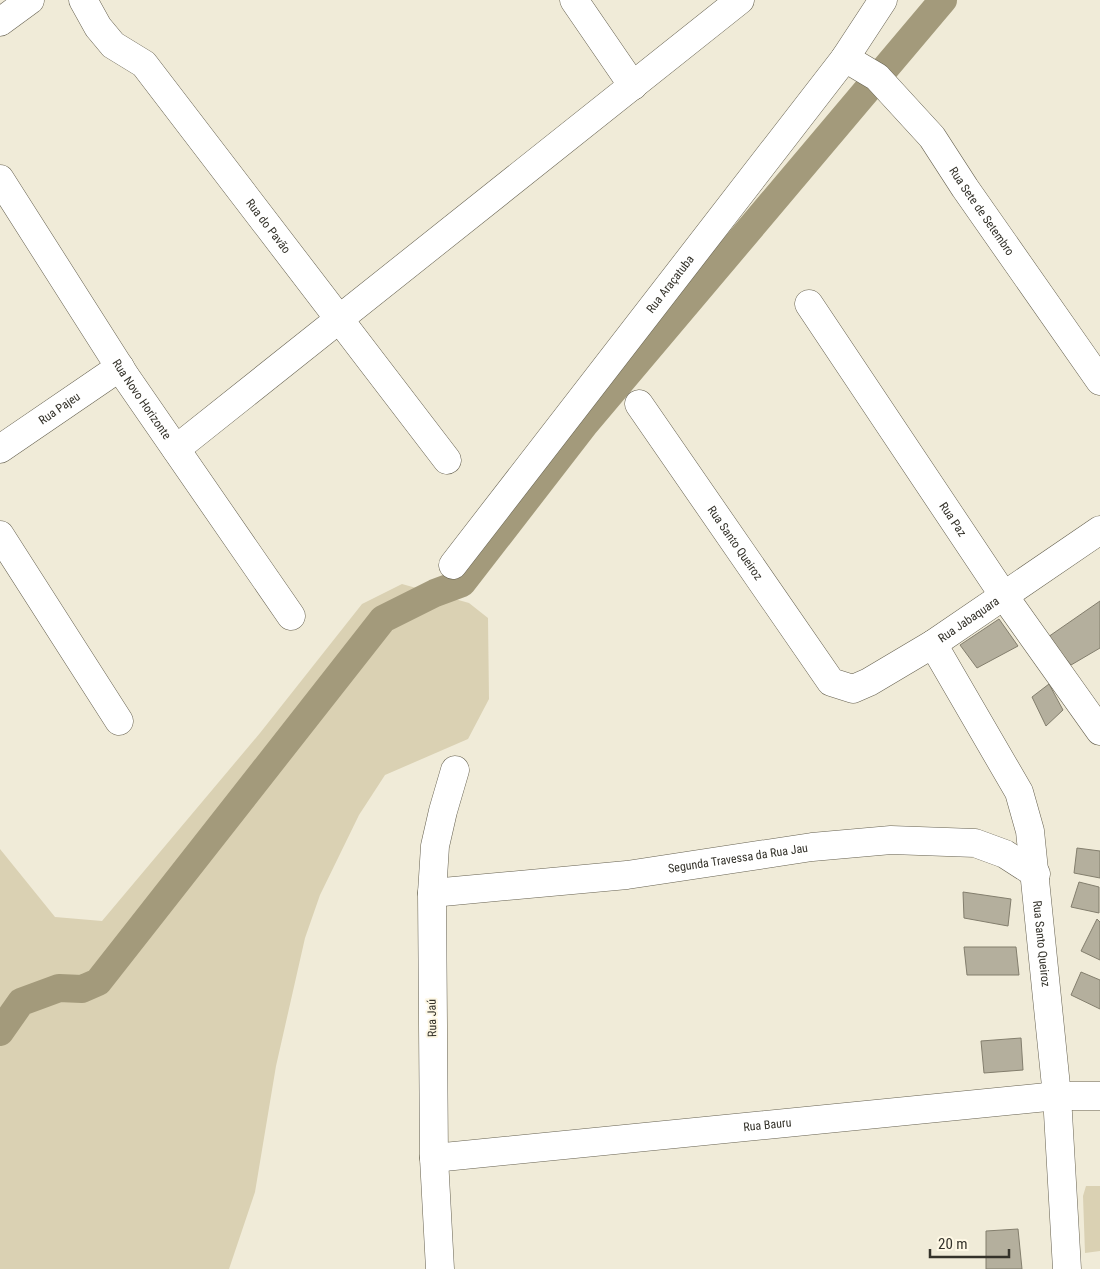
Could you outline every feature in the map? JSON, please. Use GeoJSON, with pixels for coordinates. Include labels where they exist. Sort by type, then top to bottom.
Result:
{"type":"FeatureCollection","features":[{"type":"Feature","properties":{"kind":"street"},"geometry":{"type":"LineString","coordinates":[[0,22],[30,0]]}},
{"type":"Feature","properties":{"kind":"street","name":"Rua do Pavão"},"geometry":{"type":"LineString","coordinates":[[83,0],[98,27],[113,45],[144,64],[446,460]]}},
{"type":"Feature","properties":{"kind":"street"},"geometry":{"type":"LineString","coordinates":[[574,0],[633,86]]}},
{"type":"Feature","properties":{"kind":"street"},"geometry":{"type":"LineString","coordinates":[[176,449],[740,0]]}},
{"type":"Feature","properties":{"kind":"street","name":"Rua Araçatuba"},"geometry":{"type":"LineString","coordinates":[[453,565],[845,58],[883,0]]}},
{"type":"Feature","properties":{"kind":"street","name":"Rua Sete de Setembro"},"geometry":{"type":"LineString","coordinates":[[845,58],[877,77],[932,137],[965,188],[1100,381]]}},
{"type":"Feature","properties":{"kind":"street","name":"Rua Novo Horizonte"},"geometry":{"type":"LineString","coordinates":[[0,179],[120,367],[291,616]]}},
{"type":"Feature","properties":{"kind":"street","name":"Rua Paz"},"geometry":{"type":"LineString","coordinates":[[808,304],[1004,596],[1100,731]]}},
{"type":"Feature","properties":{"kind":"street","name":"Rua Pajeu"},"geometry":{"type":"LineString","coordinates":[[0,449],[120,367]]}},
{"type":"Feature","properties":{"kind":"street","name":"Rua Santo Queiroz"},"geometry":{"type":"LineString","coordinates":[[639,404],[831,682]]}},
{"type":"Feature","properties":{"kind":"street","name":"Rua Jabaquara"},"geometry":{"type":"LineString","coordinates":[[831,682],[853,689],[869,682],[932,644],[1100,530]]}},
{"type":"Feature","properties":{"kind":"street"},"geometry":{"type":"LineString","coordinates":[[5,553],[119,722]]}},
{"type":"Feature","properties":{"kind":"street","name":"Rua Santo Queiroz"},"geometry":{"type":"LineString","coordinates":[[932,644],[1018,792],[1030,831],[1036,874],[1057,1096],[1067,1269]]}},
{"type":"Feature","properties":{"kind":"street","name":"Rua Jaú"},"geometry":{"type":"LineString","coordinates":[[440,1269],[434,1158],[432,893],[435,846],[455,770]]}},
{"type":"Feature","properties":{"kind":"street","name":"Segunda Travessa da Rua Jau"},"geometry":{"type":"LineString","coordinates":[[432,893],[627,875],[812,847],[891,840],[975,843],[1005,854],[1036,874]]}},
{"type":"Feature","properties":{"kind":"street","name":"Rua Bauru"},"geometry":{"type":"LineString","coordinates":[[434,1158],[1097,1091]]}},
{"type":"Feature","properties":{"kind":"shaded area"},"geometry":{"type":"Polygon","coordinates":[[[402,584],[469,603],[488,618],[489,699],[468,739],[385,775],[359,815],[320,895],[305,938],[276,1066],[255,1192],[229,1269],[0,1269],[0,849],[55,917],[102,921],[260,733],[362,604],[402,584]]]}},
{"type":"Feature","properties":{"kind":"shaded area"},"geometry":{"type":"Polygon","coordinates":[[[1086,1186],[1100,1186],[1100,1251],[1085,1253],[1083,1196],[1086,1186]]]}},
{"type":"Feature","properties":{"kind":"building"},"geometry":{"type":"Polygon","coordinates":[[[1100,601],[1100,648],[1071,665],[1048,637],[1100,601]]]}},
{"type":"Feature","properties":{"kind":"building"},"geometry":{"type":"Polygon","coordinates":[[[999,619],[1018,646],[977,668],[960,645],[999,619]]]}},
{"type":"Feature","properties":{"kind":"building"},"geometry":{"type":"Polygon","coordinates":[[[1049,684],[1063,710],[1046,726],[1032,697],[1049,684]]]}},
{"type":"Feature","properties":{"kind":"building"},"geometry":{"type":"Polygon","coordinates":[[[1077,848],[1100,851],[1100,878],[1074,873],[1077,848]]]}},
{"type":"Feature","properties":{"kind":"building"},"geometry":{"type":"Polygon","coordinates":[[[1079,882],[1099,887],[1099,913],[1071,907],[1079,882]]]}},
{"type":"Feature","properties":{"kind":"building"},"geometry":{"type":"Polygon","coordinates":[[[963,892],[1011,899],[1008,926],[964,918],[963,892]]]}},
{"type":"Feature","properties":{"kind":"building"},"geometry":{"type":"Polygon","coordinates":[[[1097,919],[1100,922],[1100,960],[1081,951],[1097,919]]]}},
{"type":"Feature","properties":{"kind":"building"},"geometry":{"type":"Polygon","coordinates":[[[964,947],[1016,947],[1019,975],[967,975],[964,947]]]}},
{"type":"Feature","properties":{"kind":"building"},"geometry":{"type":"Polygon","coordinates":[[[1081,972],[1100,980],[1100,1009],[1071,995],[1081,972]]]}},
{"type":"Feature","properties":{"kind":"building"},"geometry":{"type":"Polygon","coordinates":[[[1021,1038],[1023,1070],[984,1073],[981,1041],[1021,1038]]]}},
{"type":"Feature","properties":{"kind":"building"},"geometry":{"type":"Polygon","coordinates":[[[1018,1229],[1022,1269],[986,1269],[986,1231],[1018,1229]]]}},
{"type":"Feature","properties":{"kind":"waterway"},"geometry":{"type":"LineString","coordinates":[[0,1032],[21,1002],[59,988],[82,989],[98,982],[383,619],[435,593],[462,583],[585,424],[943,0]]}}]}
